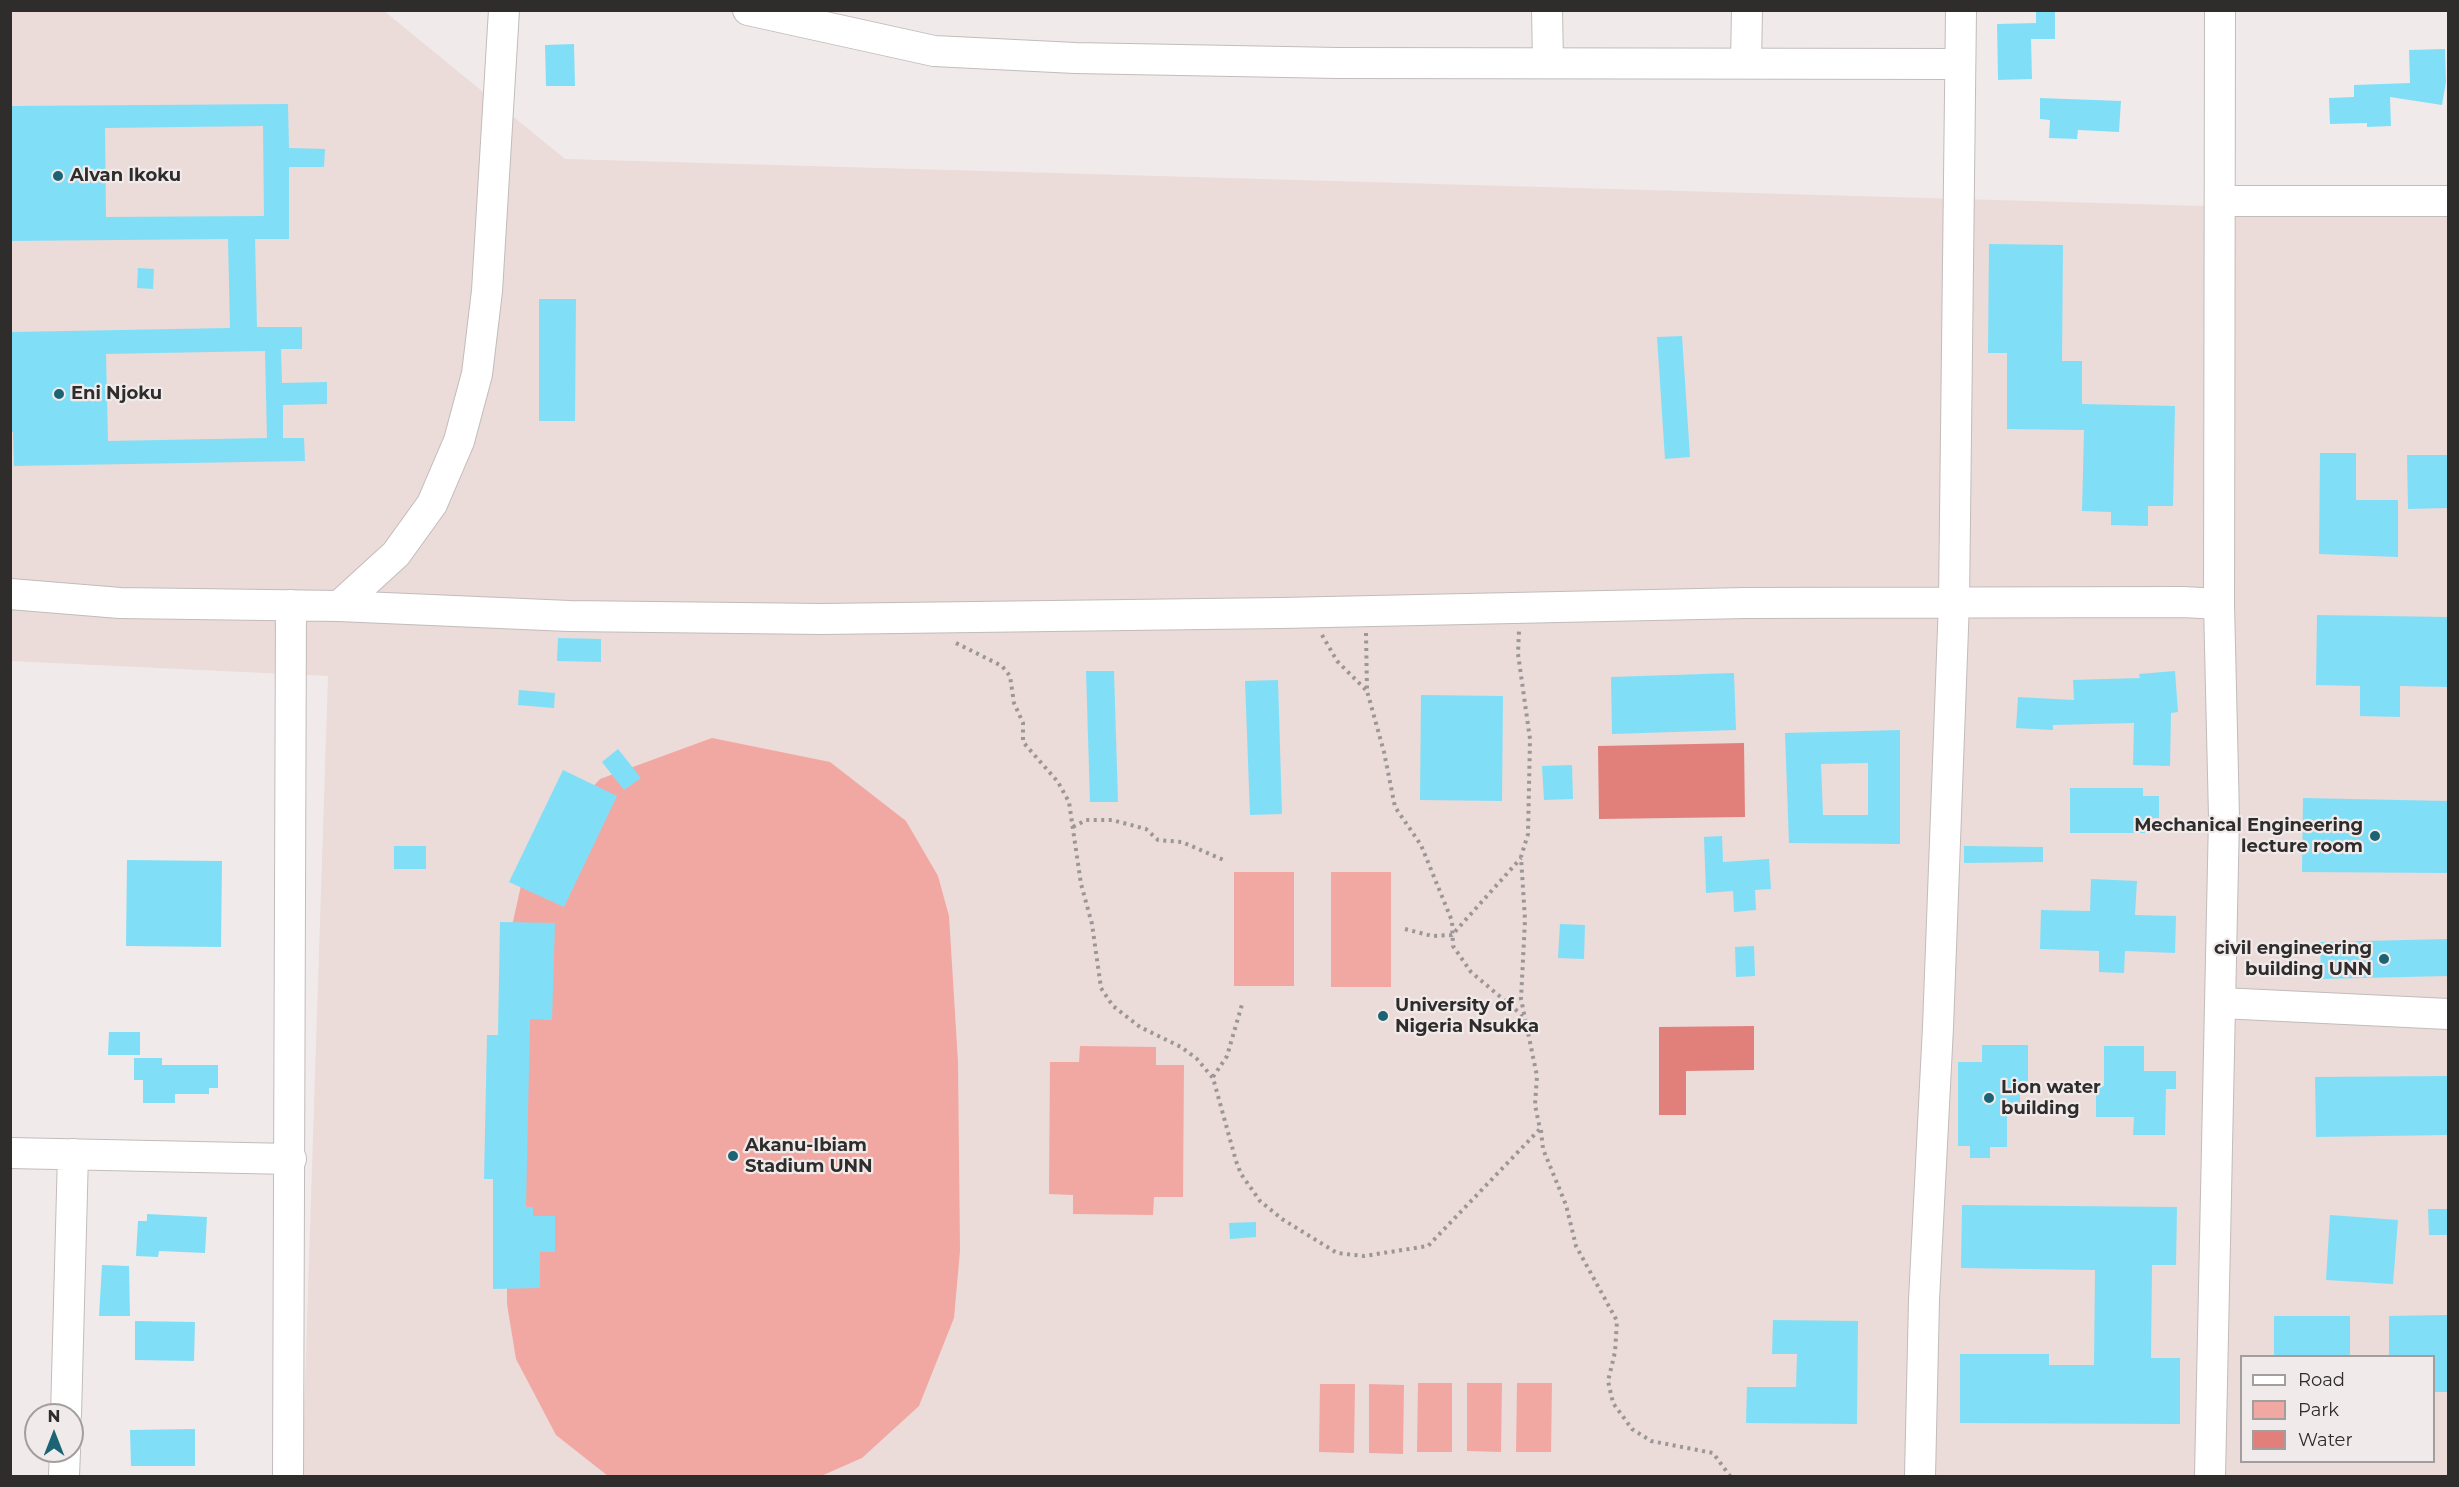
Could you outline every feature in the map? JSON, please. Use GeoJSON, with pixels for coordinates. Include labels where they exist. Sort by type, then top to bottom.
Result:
{"type":"FeatureCollection","features":[{"type":"Feature","properties":{"kind":"street"},"geometry":{"type":"LineString","coordinates":[[339,606],[396,554],[432,504],[459,441],[477,374],[487,291],[504,10]]}},
{"type":"Feature","properties":{"kind":"street"},"geometry":{"type":"LineString","coordinates":[[748,10],[934,51],[1075,58],[1338,63],[1959,64]]}},
{"type":"Feature","properties":{"kind":"street"},"geometry":{"type":"LineString","coordinates":[[1547,10],[1548,63]]}},
{"type":"Feature","properties":{"kind":"street"},"geometry":{"type":"LineString","coordinates":[[1746,63],[1747,10]]}},
{"type":"Feature","properties":{"kind":"street"},"geometry":{"type":"LineString","coordinates":[[1920,1476],[1924,1300],[1938,1027],[1954,602],[1961,10]]}},
{"type":"Feature","properties":{"kind":"street"},"geometry":{"type":"LineString","coordinates":[[2210,1476],[2224,817],[2219,604],[2220,10]]}},
{"type":"Feature","properties":{"kind":"street"},"geometry":{"type":"LineString","coordinates":[[2220,201],[2448,201]]}},
{"type":"Feature","properties":{"kind":"street"},"geometry":{"type":"LineString","coordinates":[[10,594],[120,603],[339,606],[569,616],[799,618],[1311,613],[1954,602],[2219,604]]}},
{"type":"Feature","properties":{"kind":"street"},"geometry":{"type":"LineString","coordinates":[[288,1476],[291,1159],[291,605]]}},
{"type":"Feature","properties":{"kind":"street"},"geometry":{"type":"LineString","coordinates":[[2221,1003],[2448,1014]]}},
{"type":"Feature","properties":{"kind":"street"},"geometry":{"type":"LineString","coordinates":[[10,1153],[291,1159]]}},
{"type":"Feature","properties":{"kind":"street"},"geometry":{"type":"LineString","coordinates":[[66,1403],[73,1154]]}},
{"type":"Feature","properties":{"kind":"path"},"geometry":{"type":"LineString","coordinates":[[1509,608],[1519,631],[1518,654],[1530,739],[1528,834],[1521,857],[1525,920],[1521,999],[1538,1076],[1535,1105],[1543,1149],[1566,1205],[1576,1246],[1617,1321],[1615,1353],[1608,1381],[1613,1403],[1632,1429],[1651,1441],[1713,1453],[1730,1476]]}},
{"type":"Feature","properties":{"kind":"path"},"geometry":{"type":"LineString","coordinates":[[1365,612],[1367,691],[1384,752],[1395,807],[1421,845],[1452,921],[1453,945],[1471,972],[1524,1017]]}},
{"type":"Feature","properties":{"kind":"path"},"geometry":{"type":"LineString","coordinates":[[1311,613],[1336,661],[1367,691]]}},
{"type":"Feature","properties":{"kind":"path"},"geometry":{"type":"LineString","coordinates":[[948,640],[1002,666],[1010,676],[1014,703],[1023,723],[1023,742],[1058,782],[1068,802],[1082,884],[1092,924],[1101,988],[1113,1006],[1140,1027],[1181,1047],[1197,1059],[1213,1078],[1236,1161],[1241,1174],[1260,1201],[1282,1219],[1336,1253],[1364,1256],[1428,1246],[1540,1129]]}},
{"type":"Feature","properties":{"kind":"path"},"geometry":{"type":"LineString","coordinates":[[1073,827],[1086,820],[1112,820],[1146,829],[1158,840],[1182,842],[1226,861]]}},
{"type":"Feature","properties":{"kind":"path"},"geometry":{"type":"LineString","coordinates":[[1405,929],[1431,936],[1452,935],[1521,857]]}},
{"type":"Feature","properties":{"kind":"path"},"geometry":{"type":"LineString","coordinates":[[1213,1078],[1227,1056],[1243,1001]]}},
{"type":"Feature","properties":{"kind":"shaded area","name":"University of Nigeria Nsukka"},"geometry":{"type":"Polygon","coordinates":[[[11,11],[384,11],[565,159],[2448,213],[2448,1476],[302,1476],[328,676],[11,661],[11,11]]]}},
{"type":"Feature","properties":{"kind":"green space","name":"Akanu-Ibiam Stadium UNN"},"geometry":{"type":"Polygon","coordinates":[[[712,738],[830,762],[906,821],[938,876],[949,916],[958,1062],[960,1251],[954,1318],[919,1406],[862,1458],[821,1476],[608,1476],[556,1435],[516,1359],[507,1304],[507,948],[527,859],[600,779],[712,738]]]}},
{"type":"Feature","properties":{"kind":"green space"},"geometry":{"type":"Polygon","coordinates":[[[1234,872],[1294,872],[1294,986],[1234,986],[1234,872]]]}},
{"type":"Feature","properties":{"kind":"green space"},"geometry":{"type":"Polygon","coordinates":[[[1331,872],[1391,872],[1391,987],[1331,987],[1331,872]]]}},
{"type":"Feature","properties":{"kind":"green space"},"geometry":{"type":"Polygon","coordinates":[[[1080,1046],[1156,1047],[1156,1065],[1184,1065],[1183,1197],[1154,1197],[1153,1215],[1073,1214],[1073,1195],[1049,1194],[1050,1062],[1079,1062],[1080,1046]]]}},
{"type":"Feature","properties":{"kind":"green space"},"geometry":{"type":"Polygon","coordinates":[[[1418,1383],[1452,1383],[1452,1452],[1417,1452],[1418,1383]]]}},
{"type":"Feature","properties":{"kind":"green space"},"geometry":{"type":"Polygon","coordinates":[[[1467,1383],[1502,1383],[1501,1452],[1467,1451],[1467,1383]]]}},
{"type":"Feature","properties":{"kind":"green space"},"geometry":{"type":"Polygon","coordinates":[[[1517,1383],[1552,1383],[1551,1452],[1516,1452],[1517,1383]]]}},
{"type":"Feature","properties":{"kind":"green space"},"geometry":{"type":"Polygon","coordinates":[[[1320,1384],[1355,1384],[1354,1453],[1319,1452],[1320,1384]]]}},
{"type":"Feature","properties":{"kind":"green space"},"geometry":{"type":"Polygon","coordinates":[[[1369,1384],[1404,1385],[1403,1454],[1369,1453],[1369,1384]]]}},
{"type":"Feature","properties":{"kind":"water"},"geometry":{"type":"Polygon","coordinates":[[[1744,743],[1745,817],[1599,819],[1598,746],[1744,743]]]}},
{"type":"Feature","properties":{"kind":"water"},"geometry":{"type":"Polygon","coordinates":[[[1754,1026],[1754,1070],[1686,1071],[1686,1115],[1659,1115],[1659,1027],[1754,1026]]]}},
{"type":"Feature","properties":{"kind":"building"},"geometry":{"type":"Polygon","coordinates":[[[2036,10],[2055,10],[2055,39],[2031,39],[2032,79],[1998,80],[1997,24],[2036,23],[2036,10]]]}},
{"type":"Feature","properties":{"kind":"building"},"geometry":{"type":"Polygon","coordinates":[[[574,44],[575,86],[546,86],[545,45],[574,44]]]}},
{"type":"Feature","properties":{"kind":"building"},"geometry":{"type":"Polygon","coordinates":[[[2445,49],[2446,82],[2442,105],[2390,97],[2391,126],[2367,127],[2367,123],[2330,124],[2329,98],[2354,97],[2354,85],[2410,83],[2409,50],[2445,49]]]}},
{"type":"Feature","properties":{"kind":"building"},"geometry":{"type":"Polygon","coordinates":[[[2040,98],[2121,101],[2119,132],[2078,130],[2077,139],[2049,138],[2050,120],[2040,119],[2040,98]]]}},
{"type":"Feature","properties":{"kind":"building"},"geometry":{"type":"Polygon","coordinates":[[[288,104],[289,148],[325,149],[324,167],[289,167],[289,239],[255,239],[257,327],[302,327],[302,349],[281,349],[282,383],[327,382],[327,404],[283,405],[283,438],[304,438],[305,461],[14,466],[13,432],[10,432],[11,332],[230,328],[228,239],[10,241],[10,106],[288,104]],[[263,126],[105,128],[106,217],[264,216],[263,126]],[[265,351],[106,354],[108,441],[267,438],[265,351]]]}},
{"type":"Feature","properties":{"kind":"building"},"geometry":{"type":"Polygon","coordinates":[[[1989,244],[2063,245],[2062,361],[2082,361],[2082,404],[2175,406],[2173,506],[2148,506],[2148,526],[2111,525],[2111,512],[2082,511],[2084,430],[2007,429],[2007,353],[1988,353],[1989,244]]]}},
{"type":"Feature","properties":{"kind":"building"},"geometry":{"type":"Polygon","coordinates":[[[138,268],[154,269],[153,289],[137,288],[138,268]]]}},
{"type":"Feature","properties":{"kind":"building"},"geometry":{"type":"Polygon","coordinates":[[[539,299],[576,299],[575,421],[539,421],[539,299]]]}},
{"type":"Feature","properties":{"kind":"building"},"geometry":{"type":"Polygon","coordinates":[[[1682,336],[1690,457],[1665,459],[1657,337],[1682,336]]]}},
{"type":"Feature","properties":{"kind":"building"},"geometry":{"type":"Polygon","coordinates":[[[2320,453],[2356,453],[2356,500],[2398,500],[2398,557],[2319,554],[2320,453]]]}},
{"type":"Feature","properties":{"kind":"building"},"geometry":{"type":"Polygon","coordinates":[[[2407,455],[2448,455],[2448,508],[2408,509],[2407,455]]]}},
{"type":"Feature","properties":{"kind":"building"},"geometry":{"type":"Polygon","coordinates":[[[2317,615],[2448,617],[2448,687],[2400,686],[2400,717],[2360,716],[2360,686],[2316,685],[2317,615]]]}},
{"type":"Feature","properties":{"kind":"building"},"geometry":{"type":"Polygon","coordinates":[[[558,638],[601,639],[601,662],[557,661],[558,638]]]}},
{"type":"Feature","properties":{"kind":"building"},"geometry":{"type":"Polygon","coordinates":[[[1086,671],[1114,671],[1118,802],[1090,802],[1086,671]]]}},
{"type":"Feature","properties":{"kind":"building"},"geometry":{"type":"Polygon","coordinates":[[[2175,671],[2178,712],[2171,713],[2170,766],[2133,765],[2134,723],[2053,725],[2053,730],[2016,728],[2018,697],[2074,700],[2073,680],[2140,678],[2139,674],[2175,671]]]}},
{"type":"Feature","properties":{"kind":"building"},"geometry":{"type":"Polygon","coordinates":[[[1734,673],[1736,730],[1612,734],[1611,677],[1734,673]]]}},
{"type":"Feature","properties":{"kind":"building"},"geometry":{"type":"Polygon","coordinates":[[[1278,680],[1282,814],[1250,815],[1245,681],[1278,680]]]}},
{"type":"Feature","properties":{"kind":"building"},"geometry":{"type":"Polygon","coordinates":[[[519,690],[555,693],[554,708],[518,705],[519,690]]]}},
{"type":"Feature","properties":{"kind":"building"},"geometry":{"type":"Polygon","coordinates":[[[1421,695],[1503,696],[1502,801],[1420,800],[1421,695]]]}},
{"type":"Feature","properties":{"kind":"building"},"geometry":{"type":"Polygon","coordinates":[[[1900,730],[1900,844],[1789,843],[1785,733],[1900,730]],[[1868,763],[1821,764],[1823,815],[1868,815],[1868,763]]]}},
{"type":"Feature","properties":{"kind":"building"},"geometry":{"type":"Polygon","coordinates":[[[618,749],[641,778],[624,790],[602,762],[618,749]]]}},
{"type":"Feature","properties":{"kind":"building"},"geometry":{"type":"Polygon","coordinates":[[[1572,765],[1573,799],[1544,800],[1542,766],[1572,765]]]}},
{"type":"Feature","properties":{"kind":"building"},"geometry":{"type":"Polygon","coordinates":[[[563,770],[617,796],[564,907],[509,882],[563,770]]]}},
{"type":"Feature","properties":{"kind":"building"},"geometry":{"type":"Polygon","coordinates":[[[2070,788],[2143,788],[2143,796],[2159,796],[2159,818],[2145,818],[2145,833],[2070,833],[2070,788]]]}},
{"type":"Feature","properties":{"kind":"building","name":"Mechanical Engineering lecture room"},"geometry":{"type":"Polygon","coordinates":[[[2303,798],[2448,801],[2448,873],[2302,872],[2303,798]]]}},
{"type":"Feature","properties":{"kind":"building"},"geometry":{"type":"Polygon","coordinates":[[[1722,836],[1723,862],[1769,859],[1771,889],[1755,890],[1756,910],[1734,912],[1733,891],[1706,893],[1704,837],[1722,836]]]}},
{"type":"Feature","properties":{"kind":"building"},"geometry":{"type":"Polygon","coordinates":[[[394,846],[426,846],[426,869],[394,869],[394,846]]]}},
{"type":"Feature","properties":{"kind":"building"},"geometry":{"type":"Polygon","coordinates":[[[1964,846],[2043,847],[2043,862],[1964,863],[1964,846]]]}},
{"type":"Feature","properties":{"kind":"building"},"geometry":{"type":"Polygon","coordinates":[[[127,860],[222,861],[221,947],[126,946],[127,860]]]}},
{"type":"Feature","properties":{"kind":"building"},"geometry":{"type":"Polygon","coordinates":[[[2091,879],[2137,881],[2135,915],[2176,916],[2175,953],[2125,951],[2124,973],[2099,972],[2099,951],[2040,949],[2041,910],[2090,911],[2091,879]]]}},
{"type":"Feature","properties":{"kind":"building"},"geometry":{"type":"Polygon","coordinates":[[[500,922],[555,923],[552,1020],[530,1019],[526,1207],[533,1207],[533,1216],[555,1216],[555,1252],[540,1252],[540,1288],[493,1289],[493,1179],[484,1179],[487,1035],[498,1035],[500,922]]]}},
{"type":"Feature","properties":{"kind":"building"},"geometry":{"type":"Polygon","coordinates":[[[1560,924],[1585,925],[1584,959],[1558,958],[1560,924]]]}},
{"type":"Feature","properties":{"kind":"building","name":"civil engineering building UNN"},"geometry":{"type":"Polygon","coordinates":[[[2448,939],[2448,976],[2321,979],[2320,942],[2448,939]]]}},
{"type":"Feature","properties":{"kind":"building"},"geometry":{"type":"Polygon","coordinates":[[[1754,946],[1755,976],[1736,977],[1735,947],[1754,946]]]}},
{"type":"Feature","properties":{"kind":"building"},"geometry":{"type":"Polygon","coordinates":[[[109,1032],[140,1032],[140,1055],[108,1055],[109,1032]]]}},
{"type":"Feature","properties":{"kind":"building","name":"Lion water building"},"geometry":{"type":"Polygon","coordinates":[[[1982,1045],[2028,1045],[2028,1081],[2020,1081],[2020,1106],[2007,1106],[2007,1147],[1990,1147],[1990,1158],[1970,1158],[1970,1146],[1958,1146],[1958,1062],[1982,1062],[1982,1045]]]}},
{"type":"Feature","properties":{"kind":"building"},"geometry":{"type":"Polygon","coordinates":[[[2104,1046],[2144,1046],[2144,1071],[2176,1071],[2176,1089],[2166,1089],[2165,1135],[2133,1135],[2134,1117],[2096,1117],[2096,1086],[2104,1086],[2104,1046]]]}},
{"type":"Feature","properties":{"kind":"building"},"geometry":{"type":"Polygon","coordinates":[[[134,1058],[162,1058],[162,1065],[218,1065],[218,1088],[209,1088],[209,1094],[175,1094],[175,1103],[143,1103],[143,1080],[134,1080],[134,1058]]]}},
{"type":"Feature","properties":{"kind":"building"},"geometry":{"type":"Polygon","coordinates":[[[2448,1076],[2448,1135],[2316,1137],[2315,1077],[2448,1076]]]}},
{"type":"Feature","properties":{"kind":"building"},"geometry":{"type":"Polygon","coordinates":[[[1962,1205],[2177,1207],[2176,1265],[2152,1265],[2151,1358],[2180,1358],[2180,1424],[1960,1423],[1960,1354],[2049,1354],[2049,1365],[2094,1365],[2095,1270],[1961,1268],[1962,1205]]]}},
{"type":"Feature","properties":{"kind":"building"},"geometry":{"type":"Polygon","coordinates":[[[2428,1209],[2448,1209],[2448,1235],[2429,1235],[2428,1209]]]}},
{"type":"Feature","properties":{"kind":"building"},"geometry":{"type":"Polygon","coordinates":[[[147,1214],[207,1217],[205,1253],[159,1251],[158,1257],[136,1256],[138,1221],[147,1221],[147,1214]]]}},
{"type":"Feature","properties":{"kind":"building"},"geometry":{"type":"Polygon","coordinates":[[[2330,1215],[2398,1220],[2393,1284],[2326,1280],[2330,1215]]]}},
{"type":"Feature","properties":{"kind":"building"},"geometry":{"type":"Polygon","coordinates":[[[1256,1222],[1256,1237],[1230,1239],[1229,1223],[1256,1222]]]}},
{"type":"Feature","properties":{"kind":"building"},"geometry":{"type":"Polygon","coordinates":[[[102,1265],[129,1266],[130,1316],[99,1316],[102,1265]]]}},
{"type":"Feature","properties":{"kind":"building"},"geometry":{"type":"Polygon","coordinates":[[[2448,1315],[2448,1392],[2435,1392],[2435,1355],[2389,1355],[2389,1316],[2448,1315]]]}},
{"type":"Feature","properties":{"kind":"building"},"geometry":{"type":"Polygon","coordinates":[[[2274,1316],[2350,1316],[2350,1355],[2274,1355],[2274,1316]]]}},
{"type":"Feature","properties":{"kind":"building"},"geometry":{"type":"Polygon","coordinates":[[[1773,1320],[1858,1321],[1857,1424],[1746,1423],[1747,1387],[1796,1387],[1797,1354],[1772,1354],[1773,1320]]]}},
{"type":"Feature","properties":{"kind":"building"},"geometry":{"type":"Polygon","coordinates":[[[135,1321],[195,1322],[194,1361],[135,1360],[135,1321]]]}},
{"type":"Feature","properties":{"kind":"building"},"geometry":{"type":"Polygon","coordinates":[[[195,1429],[195,1466],[131,1466],[130,1430],[195,1429]]]}},
{"type":"Feature","properties":{"kind":"place","name":"Alvan Ikoku"},"geometry":{"type":"Point","coordinates":[58,176]}},
{"type":"Feature","properties":{"kind":"place","name":"Eni Njoku"},"geometry":{"type":"Point","coordinates":[59,394]}},
{"type":"Feature","properties":{"kind":"place","name":"Mechanical Engineering lecture room"},"geometry":{"type":"Point","coordinates":[2375,836]}},
{"type":"Feature","properties":{"kind":"place","name":"civil engineering building UNN"},"geometry":{"type":"Point","coordinates":[2384,959]}},
{"type":"Feature","properties":{"kind":"place","name":"University of Nigeria Nsukka"},"geometry":{"type":"Point","coordinates":[1383,1016]}},
{"type":"Feature","properties":{"kind":"place","name":"Lion water building"},"geometry":{"type":"Point","coordinates":[1989,1098]}},
{"type":"Feature","properties":{"kind":"place","name":"Akanu-Ibiam Stadium UNN"},"geometry":{"type":"Point","coordinates":[733,1156]}}]}
